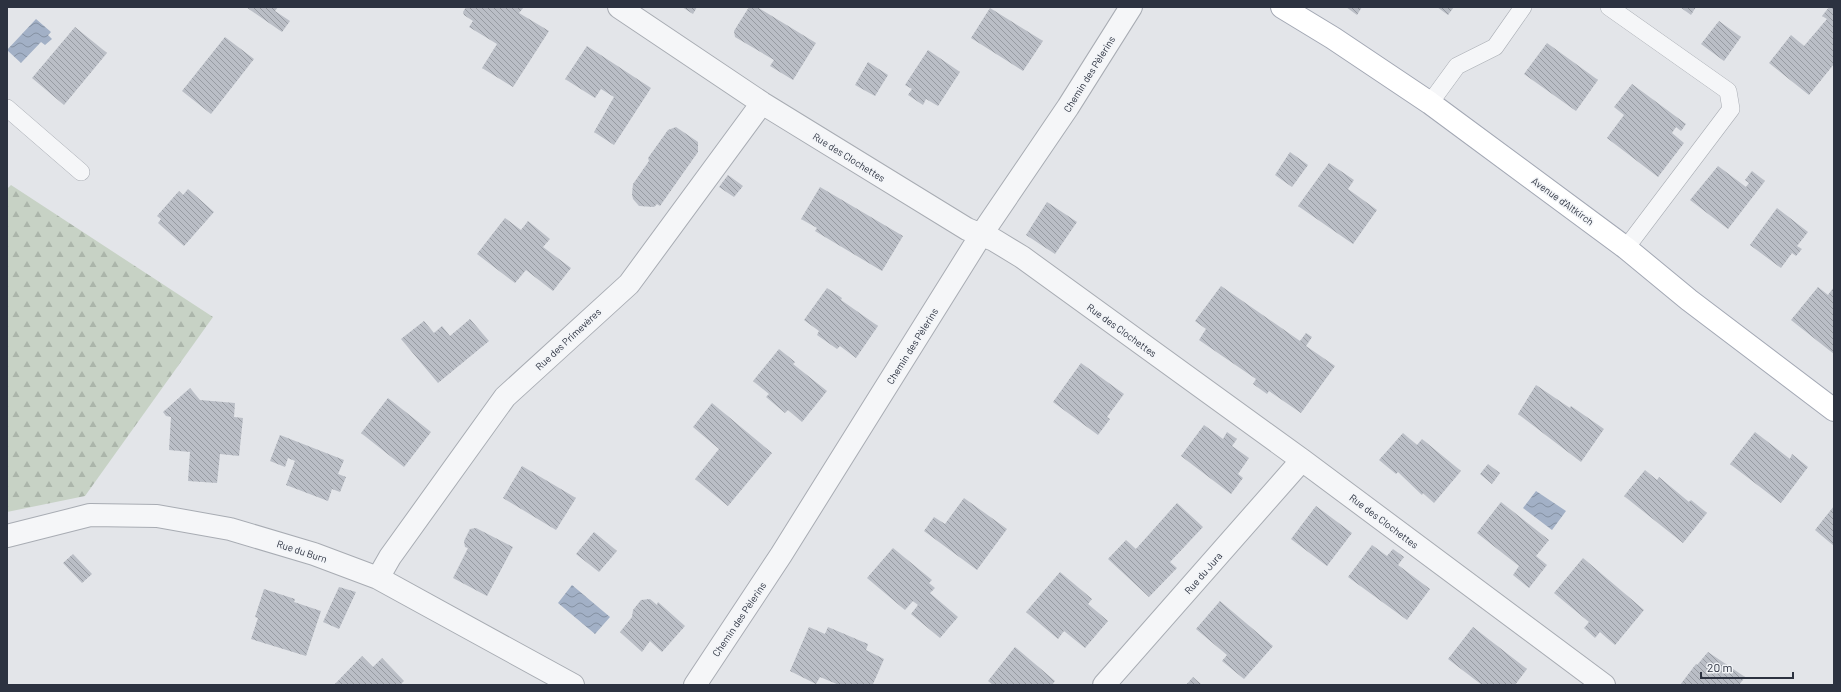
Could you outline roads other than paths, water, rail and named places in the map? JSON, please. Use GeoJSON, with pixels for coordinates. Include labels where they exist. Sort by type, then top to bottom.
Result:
{"type":"FeatureCollection","features":[{"type":"Feature","properties":{"kind":"main road","name":"Avenue d'Altkirch"},"geometry":{"type":"LineString","coordinates":[[1282,7],[1333,38],[1430,103],[1626,248],[1689,300],[1834,410]]}},
{"type":"Feature","properties":{"kind":"street","name":"Rue des Clochettes"},"geometry":{"type":"LineString","coordinates":[[619,7],[762,102],[967,229],[994,240],[1022,257],[1302,460],[1604,685]]}},
{"type":"Feature","properties":{"kind":"street","name":"Chemin des Pèlerins"},"geometry":{"type":"LineString","coordinates":[[695,685],[781,556],[981,235],[1068,107],[1131,7]]}},
{"type":"Feature","properties":{"kind":"street","name":"Rue des Primevères"},"geometry":{"type":"LineString","coordinates":[[378,578],[390,557],[505,397],[628,284],[762,102]]}},
{"type":"Feature","properties":{"kind":"street","name":"Rue du Jura"},"geometry":{"type":"LineString","coordinates":[[1104,685],[1302,460]]}},
{"type":"Feature","properties":{"kind":"street","name":"Rue du Burn"},"geometry":{"type":"LineString","coordinates":[[7,536],[90,515],[157,516],[230,529],[314,554],[378,578],[573,685]]}},
{"type":"Feature","properties":{"kind":"lane"},"geometry":{"type":"LineString","coordinates":[[1430,103],[1457,66],[1495,48],[1523,7]]}},
{"type":"Feature","properties":{"kind":"lane"},"geometry":{"type":"LineString","coordinates":[[1609,7],[1728,92],[1732,109],[1626,248]]}},
{"type":"Feature","properties":{"kind":"lane"},"geometry":{"type":"LineString","coordinates":[[7,108],[81,172]]}},
{"type":"Feature","properties":{"kind":"water"},"geometry":{"type":"Polygon","coordinates":[[[36,19],[51,32],[48,35],[52,39],[45,45],[41,42],[21,63],[7,50],[36,19]]]}},
{"type":"Feature","properties":{"kind":"water"},"geometry":{"type":"Polygon","coordinates":[[[1536,491],[1566,511],[1552,530],[1523,508],[1536,491]]]}},
{"type":"Feature","properties":{"kind":"water"},"geometry":{"type":"Polygon","coordinates":[[[572,585],[610,617],[595,634],[558,603],[572,585]]]}}]}
